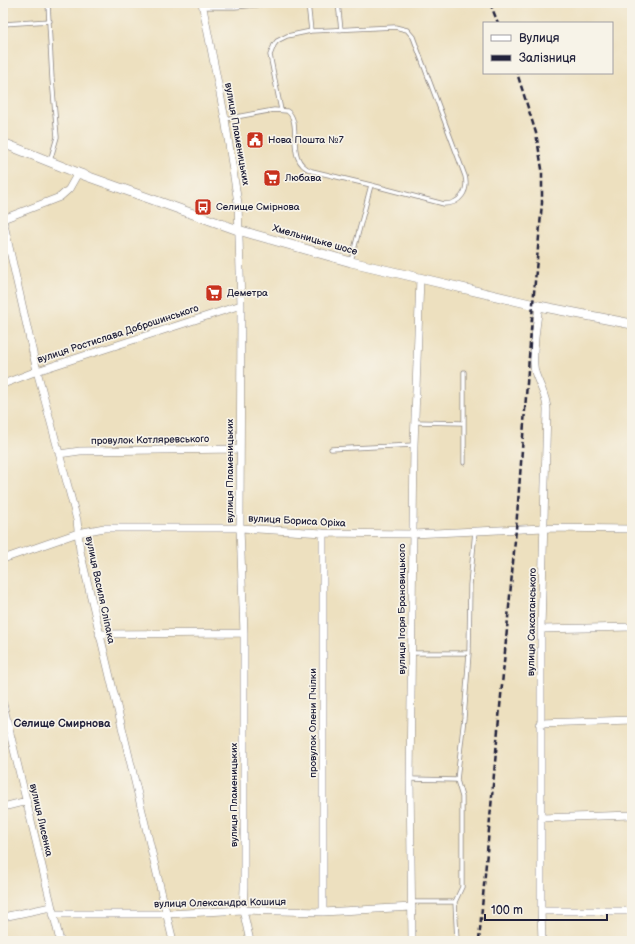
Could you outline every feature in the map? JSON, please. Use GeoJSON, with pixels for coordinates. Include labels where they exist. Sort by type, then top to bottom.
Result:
{"type":"FeatureCollection","features":[{"type":"Feature","properties":{"kind":"street","name":"вулиця Пламеницьких"},"geometry":{"type":"LineString","coordinates":[[203,5],[238,203],[241,305],[240,528],[244,633],[244,872],[242,910],[250,941]]}},
{"type":"Feature","properties":{"kind":"street","name":"Хмельницьке шосе"},"geometry":{"type":"LineString","coordinates":[[3,143],[78,173],[238,230],[351,262],[539,306],[632,324]]}},
{"type":"Feature","properties":{"kind":"street"},"geometry":{"type":"LineString","coordinates":[[3,219],[60,196],[69,189],[78,173]]}},
{"type":"Feature","properties":{"kind":"street","name":"вулиця Василя Сліпака"},"geometry":{"type":"LineString","coordinates":[[3,219],[37,371],[77,520],[80,550],[99,634],[174,941]]}},
{"type":"Feature","properties":{"kind":"street","name":"вулиця Ігоря Брановицького"},"geometry":{"type":"LineString","coordinates":[[412,941],[410,778],[414,422],[420,278]]}},
{"type":"Feature","properties":{"kind":"street","name":"вулиця Ростислава Доброшинського"},"geometry":{"type":"LineString","coordinates":[[3,384],[37,371],[241,305]]}},
{"type":"Feature","properties":{"kind":"street","name":"вулиця Саксаганського"},"geometry":{"type":"LineString","coordinates":[[539,306],[534,350],[535,372],[547,402],[540,724],[542,941]]}},
{"type":"Feature","properties":{"kind":"street","name":"провулок Котляревського"},"geometry":{"type":"LineString","coordinates":[[59,454],[80,451],[240,449]]}},
{"type":"Feature","properties":{"kind":"street","name":"вулиця Бориса Оріха"},"geometry":{"type":"LineString","coordinates":[[3,559],[78,533],[104,528],[240,528],[323,533],[413,534],[544,528]]}},
{"type":"Feature","properties":{"kind":"street"},"geometry":{"type":"LineString","coordinates":[[544,528],[632,529]]}},
{"type":"Feature","properties":{"kind":"street","name":"провулок Олени Пчілки"},"geometry":{"type":"LineString","coordinates":[[323,533],[323,912]]}},
{"type":"Feature","properties":{"kind":"street"},"geometry":{"type":"LineString","coordinates":[[541,629],[632,627]]}},
{"type":"Feature","properties":{"kind":"street"},"geometry":{"type":"LineString","coordinates":[[99,634],[244,633]]}},
{"type":"Feature","properties":{"kind":"street","name":"вулиця Лисенка"},"geometry":{"type":"LineString","coordinates":[[3,704],[60,941]]}},
{"type":"Feature","properties":{"kind":"street"},"geometry":{"type":"LineString","coordinates":[[540,724],[632,720]]}},
{"type":"Feature","properties":{"kind":"street"},"geometry":{"type":"LineString","coordinates":[[3,807],[27,801]]}},
{"type":"Feature","properties":{"kind":"street"},"geometry":{"type":"LineString","coordinates":[[541,818],[632,815]]}},
{"type":"Feature","properties":{"kind":"street","name":"вулиця Олександра Кошиця"},"geometry":{"type":"LineString","coordinates":[[3,917],[52,910],[167,914],[242,910],[323,912],[412,905]]}},
{"type":"Feature","properties":{"kind":"street"},"geometry":{"type":"LineString","coordinates":[[541,911],[632,911]]}},
{"type":"Feature","properties":{"kind":"lane"},"geometry":{"type":"LineString","coordinates":[[48,3],[57,137],[50,161]]}},
{"type":"Feature","properties":{"kind":"lane"},"geometry":{"type":"LineString","coordinates":[[203,5],[235,7],[277,3]]}},
{"type":"Feature","properties":{"kind":"lane"},"geometry":{"type":"LineString","coordinates":[[308,3],[311,31]]}},
{"type":"Feature","properties":{"kind":"lane"},"geometry":{"type":"LineString","coordinates":[[338,3],[341,30]]}},
{"type":"Feature","properties":{"kind":"lane"},"geometry":{"type":"LineString","coordinates":[[3,24],[50,21]]}},
{"type":"Feature","properties":{"kind":"lane"},"geometry":{"type":"LineString","coordinates":[[224,119],[281,110],[288,112],[292,117],[297,156],[304,166],[312,171],[444,204],[452,203],[458,200],[464,194],[467,184],[465,176],[421,55],[411,33],[404,28],[395,27],[311,31],[282,38],[271,50],[271,61],[281,110]]}},
{"type":"Feature","properties":{"kind":"lane"},"geometry":{"type":"LineString","coordinates":[[351,262],[371,185]]}},
{"type":"Feature","properties":{"kind":"lane"},"geometry":{"type":"LineString","coordinates":[[464,372],[464,463]]}},
{"type":"Feature","properties":{"kind":"lane"},"geometry":{"type":"LineString","coordinates":[[414,422],[463,423]]}},
{"type":"Feature","properties":{"kind":"lane"},"geometry":{"type":"LineString","coordinates":[[331,449],[414,445]]}},
{"type":"Feature","properties":{"kind":"lane"},"geometry":{"type":"LineString","coordinates":[[457,941],[455,902],[462,887],[462,797],[457,780],[469,653],[470,585],[475,531]]}},
{"type":"Feature","properties":{"kind":"lane"},"geometry":{"type":"LineString","coordinates":[[412,652],[469,653]]}},
{"type":"Feature","properties":{"kind":"lane"},"geometry":{"type":"LineString","coordinates":[[410,778],[457,780]]}},
{"type":"Feature","properties":{"kind":"lane"},"geometry":{"type":"LineString","coordinates":[[412,905],[455,902]]}},
{"type":"Feature","properties":{"kind":"railway"},"geometry":{"type":"LineString","coordinates":[[490,3],[498,22]]}},
{"type":"Feature","properties":{"kind":"railway"},"geometry":{"type":"LineString","coordinates":[[479,941],[516,529],[542,203],[542,169],[536,133],[517,74]]}},
{"type":"Feature","properties":{"kind":"place","name":"Нова Пошта №7"},"geometry":{"type":"Point","coordinates":[255,140]}},
{"type":"Feature","properties":{"kind":"place","name":"Любава"},"geometry":{"type":"Point","coordinates":[272,178]}},
{"type":"Feature","properties":{"kind":"place","name":"Селище Смірнова"},"geometry":{"type":"Point","coordinates":[203,207]}},
{"type":"Feature","properties":{"kind":"place","name":"Деметра"},"geometry":{"type":"Point","coordinates":[214,293]}},
{"type":"Feature","properties":{"kind":"district","name":"Селище Смирнова"},"geometry":{"type":"Point","coordinates":[62,723]}}]}
